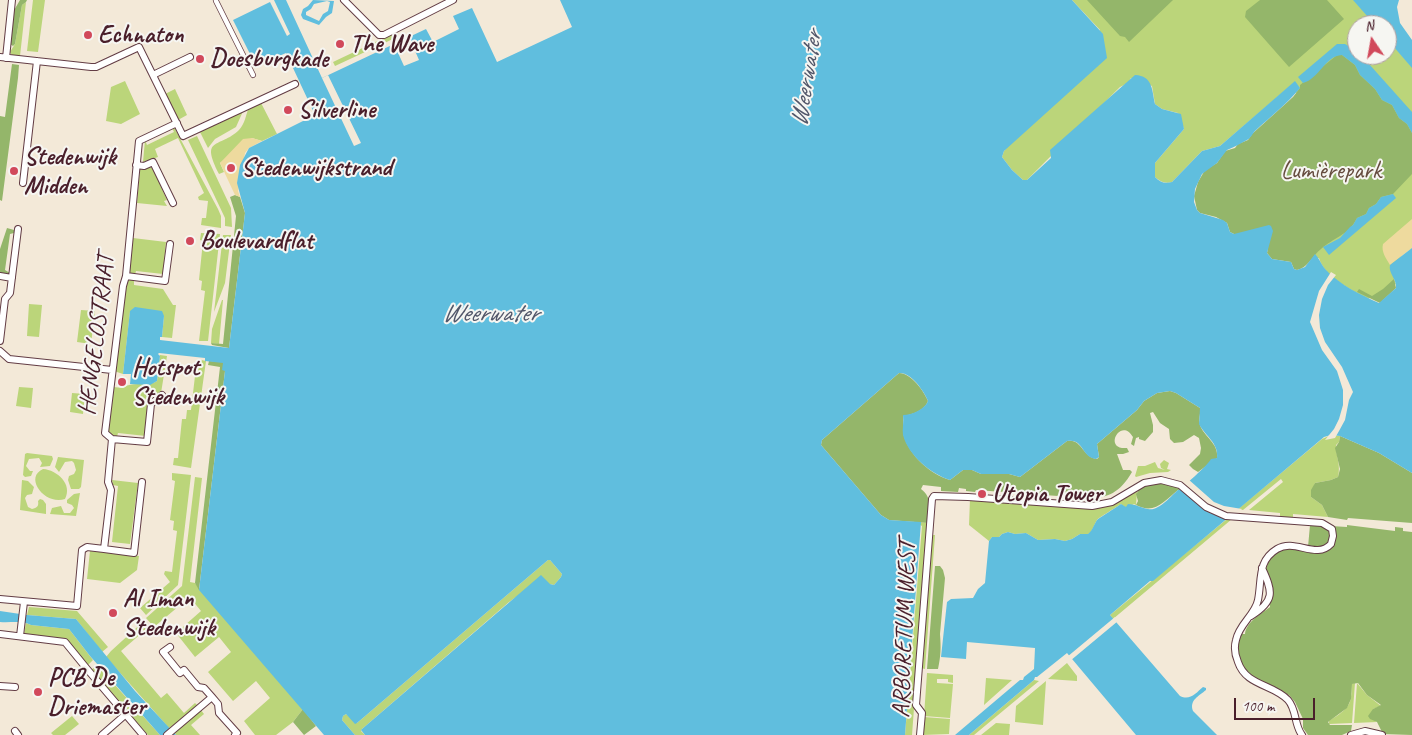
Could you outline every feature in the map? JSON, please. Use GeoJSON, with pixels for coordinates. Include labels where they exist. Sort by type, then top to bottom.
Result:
{"type":"FeatureCollection","features":[{"type":"Feature","properties":{"kind":"street"},"geometry":{"type":"LineString","coordinates":[[12,0],[3,58],[96,67],[139,47],[183,136],[295,84]]}},
{"type":"Feature","properties":{"kind":"street"},"geometry":{"type":"LineString","coordinates":[[344,0],[379,35],[384,35],[453,0]]}},
{"type":"Feature","properties":{"kind":"street"},"geometry":{"type":"LineString","coordinates":[[216,1],[253,75]]}},
{"type":"Feature","properties":{"kind":"street"},"geometry":{"type":"LineString","coordinates":[[153,74],[190,57]]}},
{"type":"Feature","properties":{"kind":"street"},"geometry":{"type":"LineString","coordinates":[[23,183],[37,61]]}},
{"type":"Feature","properties":{"kind":"street","name":"HENGELOSTRAAT"},"geometry":{"type":"LineString","coordinates":[[104,549],[111,490],[108,482],[112,439],[105,433],[123,286],[126,276],[139,141],[177,123]]}},
{"type":"Feature","properties":{"kind":"street"},"geometry":{"type":"LineString","coordinates":[[136,165],[144,166],[153,162],[173,203]]}},
{"type":"Feature","properties":{"kind":"street"},"geometry":{"type":"LineString","coordinates":[[0,341],[5,299],[10,293],[18,229]]}},
{"type":"Feature","properties":{"kind":"street"},"geometry":{"type":"LineString","coordinates":[[126,276],[165,281],[170,244]]}},
{"type":"Feature","properties":{"kind":"street"},"geometry":{"type":"LineString","coordinates":[[0,276],[12,278]]}},
{"type":"Feature","properties":{"kind":"street"},"geometry":{"type":"LineString","coordinates":[[0,351],[9,358],[112,370]]}},
{"type":"Feature","properties":{"kind":"street"},"geometry":{"type":"LineString","coordinates":[[112,439],[146,442],[151,404],[162,395]]}},
{"type":"Feature","properties":{"kind":"street","name":"ARBORETUM WEST"},"geometry":{"type":"LineString","coordinates":[[920,735],[922,713],[916,705],[932,499],[934,496],[976,497],[1092,506],[1112,502],[1140,485],[1150,481],[1161,480],[1176,483],[1185,488],[1211,511],[1233,518],[1326,524],[1333,532],[1333,540],[1329,547],[1318,550],[1294,545],[1284,546],[1269,556],[1262,568]]}},
{"type":"Feature","properties":{"kind":"street"},"geometry":{"type":"LineString","coordinates":[[0,599],[76,606],[82,550],[87,547],[134,553],[142,482]]}},
{"type":"Feature","properties":{"kind":"street"},"geometry":{"type":"LineString","coordinates":[[1250,617],[1257,605],[1259,578],[1262,568]]}},
{"type":"Feature","properties":{"kind":"street"},"geometry":{"type":"LineString","coordinates":[[1262,568],[1270,586],[1270,598],[1266,606],[1243,624],[1236,640],[1236,654],[1239,666],[1250,679],[1290,702],[1302,735]]}},
{"type":"Feature","properties":{"kind":"street"},"geometry":{"type":"LineString","coordinates":[[20,636],[24,602]]}},
{"type":"Feature","properties":{"kind":"street"},"geometry":{"type":"LineString","coordinates":[[0,634],[65,642],[125,715],[144,735]]}},
{"type":"Feature","properties":{"kind":"street"},"geometry":{"type":"LineString","coordinates":[[170,647],[163,652],[180,673],[184,670],[198,687],[204,688],[212,697],[218,704],[219,712],[237,733],[235,735]]}},
{"type":"Feature","properties":{"kind":"street"},"geometry":{"type":"LineString","coordinates":[[0,686],[15,687]]}},
{"type":"Feature","properties":{"kind":"street"},"geometry":{"type":"LineString","coordinates":[[170,733],[212,697]]}},
{"type":"Feature","properties":{"kind":"street"},"geometry":{"type":"LineString","coordinates":[[102,735],[125,715]]}},
{"type":"Feature","properties":{"kind":"street"},"geometry":{"type":"LineString","coordinates":[[1351,735],[1365,731],[1382,735]]}},
{"type":"Feature","properties":{"kind":"green space"},"geometry":{"type":"Polygon","coordinates":[[[20,0],[27,0],[22,5],[15,44],[13,46],[10,44],[13,12],[20,0]]]}},
{"type":"Feature","properties":{"kind":"green space"},"geometry":{"type":"Polygon","coordinates":[[[33,0],[45,0],[38,52],[27,51],[33,0]]]}},
{"type":"Feature","properties":{"kind":"green space","name":"Lumièrepark"},"geometry":{"type":"Polygon","coordinates":[[[1072,0],[1354,0],[1367,15],[1347,15],[1347,65],[1397,65],[1397,50],[1412,67],[1412,248],[1402,254],[1394,279],[1396,284],[1368,299],[1332,277],[1319,258],[1311,259],[1295,82],[1220,146],[1202,151],[1172,182],[1167,183],[1155,177],[1155,163],[1184,129],[1178,113],[1162,109],[1155,104],[1152,86],[1131,78],[1027,180],[1023,180],[1002,157],[1004,151],[1100,30],[1072,0]]]}},
{"type":"Feature","properties":{"kind":"green space"},"geometry":{"type":"Polygon","coordinates":[[[1087,0],[1173,0],[1129,42],[1125,37],[1120,36],[1087,0]]]}},
{"type":"Feature","properties":{"kind":"green space"},"geometry":{"type":"Polygon","coordinates":[[[1260,0],[1327,0],[1344,19],[1289,67],[1245,17],[1246,11],[1260,0]]]}},
{"type":"Feature","properties":{"kind":"green space"},"geometry":{"type":"Polygon","coordinates":[[[26,2],[20,56],[12,56],[10,52],[15,44],[22,5],[26,2]]]}},
{"type":"Feature","properties":{"kind":"green space"},"geometry":{"type":"Polygon","coordinates":[[[392,34],[393,39],[335,66],[333,62],[392,34]]]}},
{"type":"Feature","properties":{"kind":"green space"},"geometry":{"type":"Polygon","coordinates":[[[1337,55],[1342,55],[1347,59],[1347,65],[1355,65],[1360,75],[1375,89],[1382,100],[1392,105],[1399,118],[1407,124],[1412,133],[1412,174],[1393,194],[1381,197],[1376,204],[1369,208],[1366,214],[1357,218],[1350,228],[1326,245],[1304,267],[1297,270],[1294,269],[1291,262],[1272,259],[1267,253],[1268,248],[1230,232],[1227,223],[1216,217],[1200,213],[1197,210],[1194,196],[1198,182],[1205,170],[1217,163],[1225,151],[1235,148],[1238,144],[1248,140],[1252,134],[1293,97],[1300,88],[1300,85],[1337,55]]]}},
{"type":"Feature","properties":{"kind":"green space"},"geometry":{"type":"Polygon","coordinates":[[[12,64],[19,65],[2,201],[0,200],[0,116],[5,117],[12,64]]]}},
{"type":"Feature","properties":{"kind":"green space"},"geometry":{"type":"Polygon","coordinates":[[[125,81],[140,114],[121,124],[106,121],[111,87],[125,81]]]}},
{"type":"Feature","properties":{"kind":"green space"},"geometry":{"type":"Polygon","coordinates":[[[175,89],[187,115],[178,120],[165,94],[175,89]]]}},
{"type":"Feature","properties":{"kind":"green space"},"geometry":{"type":"Polygon","coordinates":[[[260,101],[277,134],[262,141],[252,138],[220,163],[224,172],[219,174],[211,154],[212,148],[239,130],[249,107],[260,101]]]}},
{"type":"Feature","properties":{"kind":"green space"},"geometry":{"type":"Polygon","coordinates":[[[244,109],[236,127],[215,139],[208,148],[199,130],[244,109]]]}},
{"type":"Feature","properties":{"kind":"green space"},"geometry":{"type":"Polygon","coordinates":[[[174,127],[218,209],[221,216],[221,228],[201,225],[202,218],[206,218],[208,201],[199,200],[198,197],[204,193],[178,138],[155,149],[158,157],[143,162],[145,140],[147,145],[174,132],[172,128],[174,127]]]}},
{"type":"Feature","properties":{"kind":"green space"},"geometry":{"type":"Polygon","coordinates":[[[197,136],[231,208],[232,227],[225,226],[225,218],[188,140],[197,136]]]}},
{"type":"Feature","properties":{"kind":"green space"},"geometry":{"type":"Polygon","coordinates":[[[149,166],[153,169],[167,200],[164,201],[167,206],[137,203],[140,170],[149,166]]]}},
{"type":"Feature","properties":{"kind":"green space"},"geometry":{"type":"Polygon","coordinates":[[[235,195],[240,197],[245,213],[229,348],[212,345],[211,343],[223,344],[236,216],[230,197],[235,195]]]}},
{"type":"Feature","properties":{"kind":"green space"},"geometry":{"type":"Polygon","coordinates":[[[7,228],[14,230],[14,233],[10,234],[5,270],[10,273],[7,275],[0,273],[0,249],[7,228]]]}},
{"type":"Feature","properties":{"kind":"green space"},"geometry":{"type":"Polygon","coordinates":[[[201,233],[220,234],[208,341],[199,341],[205,291],[201,290],[202,281],[199,280],[203,241],[200,240],[201,233]]]}},
{"type":"Feature","properties":{"kind":"green space"},"geometry":{"type":"Polygon","coordinates":[[[223,235],[231,235],[225,283],[214,312],[223,235]]]}},
{"type":"Feature","properties":{"kind":"green space"},"geometry":{"type":"Polygon","coordinates":[[[133,238],[166,242],[163,274],[136,271],[135,275],[132,275],[129,271],[133,238]]]}},
{"type":"Feature","properties":{"kind":"green space"},"geometry":{"type":"Polygon","coordinates":[[[127,279],[134,279],[134,285],[163,289],[173,305],[176,305],[172,338],[162,337],[164,316],[130,312],[123,374],[114,371],[127,279]]]}},
{"type":"Feature","properties":{"kind":"green space"},"geometry":{"type":"Polygon","coordinates":[[[1394,279],[1396,288],[1380,303],[1357,292],[1359,289],[1372,296],[1394,279]]]}},
{"type":"Feature","properties":{"kind":"green space"},"geometry":{"type":"Polygon","coordinates":[[[222,300],[219,344],[211,343],[212,329],[222,300]]]}},
{"type":"Feature","properties":{"kind":"green space"},"geometry":{"type":"Polygon","coordinates":[[[29,304],[42,305],[39,337],[27,336],[29,304]]]}},
{"type":"Feature","properties":{"kind":"green space"},"geometry":{"type":"Polygon","coordinates":[[[81,310],[95,311],[91,344],[77,342],[81,310]]]}},
{"type":"Feature","properties":{"kind":"green space"},"geometry":{"type":"Polygon","coordinates":[[[160,355],[167,356],[161,393],[152,400],[146,436],[118,433],[117,437],[112,435],[108,431],[113,387],[123,388],[157,381],[160,355]]]}},
{"type":"Feature","properties":{"kind":"green space"},"geometry":{"type":"Polygon","coordinates":[[[197,359],[206,361],[191,468],[173,465],[174,458],[178,458],[182,419],[186,419],[187,410],[191,410],[197,359]]]}},
{"type":"Feature","properties":{"kind":"green space"},"geometry":{"type":"Polygon","coordinates":[[[209,361],[223,362],[225,371],[199,590],[195,583],[220,367],[208,365],[209,361]]]}},
{"type":"Feature","properties":{"kind":"green space"},"geometry":{"type":"Polygon","coordinates":[[[899,373],[912,379],[928,401],[918,412],[903,416],[903,434],[907,443],[916,457],[928,469],[950,480],[963,470],[972,470],[981,474],[1009,474],[1020,477],[1067,441],[1076,442],[1088,455],[1097,459],[1099,457],[1097,444],[1137,410],[1144,401],[1157,393],[1170,391],[1200,408],[1200,425],[1214,444],[1217,458],[1198,472],[1193,469],[1189,465],[1200,454],[1199,438],[1194,435],[1183,442],[1174,443],[1170,439],[1169,429],[1160,423],[1153,412],[1150,413],[1153,432],[1145,441],[1139,439],[1139,437],[1136,438],[1134,446],[1131,444],[1133,437],[1128,432],[1123,430],[1116,435],[1116,444],[1127,448],[1129,452],[1117,454],[1123,470],[1130,470],[1132,472],[1125,482],[1111,494],[1094,498],[1064,496],[1064,498],[976,490],[975,492],[959,488],[958,492],[941,491],[941,487],[923,485],[921,489],[929,500],[928,523],[889,520],[881,515],[821,445],[822,440],[899,373]]]}},
{"type":"Feature","properties":{"kind":"green space"},"geometry":{"type":"Polygon","coordinates":[[[19,387],[33,388],[31,408],[16,406],[19,387]]]}},
{"type":"Feature","properties":{"kind":"green space"},"geometry":{"type":"Polygon","coordinates":[[[72,393],[85,394],[83,414],[70,412],[72,393]]]}},
{"type":"Feature","properties":{"kind":"green space"},"geometry":{"type":"Polygon","coordinates":[[[1331,435],[1340,436],[1339,442],[1336,445],[1338,477],[1315,483],[1311,497],[1322,505],[1328,517],[1293,514],[1293,517],[1280,517],[1280,513],[1249,510],[1283,482],[1281,479],[1243,510],[1238,509],[1322,439],[1331,435]]]}},
{"type":"Feature","properties":{"kind":"green space"},"geometry":{"type":"Polygon","coordinates":[[[1340,436],[1379,453],[1412,473],[1412,523],[1348,518],[1347,520],[1328,517],[1322,505],[1311,497],[1311,490],[1315,483],[1338,477],[1340,469],[1335,448],[1340,436]]]}},
{"type":"Feature","properties":{"kind":"green space"},"geometry":{"type":"Polygon","coordinates":[[[25,454],[52,456],[53,459],[50,466],[40,467],[42,463],[39,458],[29,459],[26,466],[30,471],[33,471],[31,476],[25,477],[23,475],[25,454]]]}},
{"type":"Feature","properties":{"kind":"green space"},"geometry":{"type":"Polygon","coordinates":[[[58,457],[84,460],[81,487],[79,489],[71,489],[68,480],[69,476],[74,474],[76,470],[74,463],[72,461],[65,462],[59,472],[55,467],[58,457]]]}},
{"type":"Feature","properties":{"kind":"green space"},"geometry":{"type":"Polygon","coordinates":[[[1164,460],[1169,463],[1167,469],[1171,470],[1168,472],[1135,476],[1138,466],[1145,466],[1155,462],[1158,468],[1165,470],[1161,468],[1160,464],[1164,460]]]}},
{"type":"Feature","properties":{"kind":"green space"},"geometry":{"type":"Polygon","coordinates":[[[43,469],[58,475],[65,483],[67,493],[65,499],[51,499],[39,490],[35,478],[37,473],[43,469]]]}},
{"type":"Feature","properties":{"kind":"green space"},"geometry":{"type":"Polygon","coordinates":[[[172,473],[191,475],[178,585],[146,615],[140,608],[170,582],[164,574],[165,571],[172,572],[177,531],[173,530],[174,521],[170,520],[175,481],[172,480],[172,473]]]}},
{"type":"Feature","properties":{"kind":"green space"},"geometry":{"type":"Polygon","coordinates":[[[195,477],[202,478],[190,582],[195,583],[303,709],[293,722],[276,735],[255,735],[244,721],[270,698],[256,681],[233,701],[208,672],[231,652],[219,637],[195,657],[176,633],[201,611],[192,600],[185,601],[154,627],[146,618],[182,586],[195,477]]]}},
{"type":"Feature","properties":{"kind":"green space"},"geometry":{"type":"Polygon","coordinates":[[[22,480],[28,481],[34,487],[32,494],[27,495],[25,498],[28,507],[35,508],[40,499],[43,500],[46,504],[46,514],[20,510],[22,480]]]}},
{"type":"Feature","properties":{"kind":"green space"},"geometry":{"type":"Polygon","coordinates":[[[112,480],[138,483],[130,544],[112,542],[118,486],[113,485],[112,480]]]}},
{"type":"Feature","properties":{"kind":"green space"},"geometry":{"type":"Polygon","coordinates":[[[1162,482],[1181,489],[1154,508],[1143,508],[1136,505],[1138,501],[1136,494],[1143,485],[1162,482]]]}},
{"type":"Feature","properties":{"kind":"green space"},"geometry":{"type":"Polygon","coordinates":[[[1142,487],[1137,492],[1136,505],[1134,504],[1126,508],[1121,504],[1098,519],[1087,535],[1080,534],[1065,541],[1055,539],[1038,540],[1026,533],[1015,534],[1008,532],[999,537],[992,537],[989,541],[969,525],[970,499],[1092,508],[1142,487]]]}},
{"type":"Feature","properties":{"kind":"green space"},"geometry":{"type":"Polygon","coordinates":[[[80,493],[76,516],[50,514],[52,508],[61,506],[64,513],[70,513],[74,508],[67,503],[67,500],[74,494],[80,493]]]}},
{"type":"Feature","properties":{"kind":"green space"},"geometry":{"type":"Polygon","coordinates":[[[1227,519],[1232,519],[1113,619],[1110,615],[1227,519]]]}},
{"type":"Feature","properties":{"kind":"green space"},"geometry":{"type":"Polygon","coordinates":[[[915,522],[928,523],[912,735],[905,735],[922,526],[915,522]]]}},
{"type":"Feature","properties":{"kind":"green space"},"geometry":{"type":"Polygon","coordinates":[[[1310,525],[1322,525],[1330,530],[1330,541],[1323,547],[1308,547],[1310,525]]]}},
{"type":"Feature","properties":{"kind":"green space"},"geometry":{"type":"Polygon","coordinates":[[[1347,525],[1395,531],[1395,527],[1403,528],[1403,531],[1412,532],[1412,735],[1383,734],[1377,722],[1368,716],[1373,709],[1381,705],[1367,695],[1358,683],[1352,684],[1351,699],[1347,708],[1328,722],[1330,725],[1352,725],[1351,731],[1342,735],[1308,735],[1303,728],[1303,719],[1295,702],[1289,695],[1254,679],[1241,665],[1237,649],[1240,634],[1245,634],[1251,622],[1270,607],[1266,568],[1272,555],[1284,548],[1328,550],[1331,526],[1347,527],[1347,525]]]}},
{"type":"Feature","properties":{"kind":"green space"},"geometry":{"type":"Polygon","coordinates":[[[931,535],[935,535],[925,669],[921,668],[931,535]]]}},
{"type":"Feature","properties":{"kind":"green space"},"geometry":{"type":"Polygon","coordinates":[[[90,551],[139,556],[137,570],[120,583],[87,579],[90,551]]]}},
{"type":"Feature","properties":{"kind":"green space"},"geometry":{"type":"Polygon","coordinates":[[[548,560],[562,574],[554,585],[550,584],[516,597],[509,602],[362,729],[361,731],[365,735],[355,735],[342,720],[346,714],[357,723],[548,560]]]}},
{"type":"Feature","properties":{"kind":"green space"},"geometry":{"type":"Polygon","coordinates":[[[935,566],[940,566],[945,578],[940,634],[941,648],[938,669],[927,669],[935,566]]]}},
{"type":"Feature","properties":{"kind":"green space"},"geometry":{"type":"Polygon","coordinates":[[[29,607],[77,611],[108,647],[102,652],[76,619],[27,615],[29,607]]]}},
{"type":"Feature","properties":{"kind":"green space"},"geometry":{"type":"Polygon","coordinates":[[[145,620],[150,626],[121,651],[161,698],[167,693],[184,713],[195,703],[199,707],[169,728],[106,657],[145,620]]]}},
{"type":"Feature","properties":{"kind":"green space"},"geometry":{"type":"Polygon","coordinates":[[[26,623],[69,629],[93,660],[87,666],[65,640],[24,634],[26,623]]]}},
{"type":"Feature","properties":{"kind":"green space"},"geometry":{"type":"Polygon","coordinates":[[[1067,663],[1077,676],[1077,681],[1048,679],[1067,663]]]}},
{"type":"Feature","properties":{"kind":"green space"},"geometry":{"type":"Polygon","coordinates":[[[97,665],[160,735],[148,735],[91,670],[97,665]]]}},
{"type":"Feature","properties":{"kind":"green space"},"geometry":{"type":"Polygon","coordinates":[[[927,673],[953,675],[953,683],[948,682],[948,679],[937,679],[937,683],[953,684],[950,718],[924,716],[927,673]]]}},
{"type":"Feature","properties":{"kind":"green space"},"geometry":{"type":"Polygon","coordinates":[[[986,678],[1012,680],[984,705],[986,678]]]}},
{"type":"Feature","properties":{"kind":"green space"},"geometry":{"type":"Polygon","coordinates":[[[1034,680],[1039,681],[974,735],[969,735],[1034,680]]]}},
{"type":"Feature","properties":{"kind":"green space"},"geometry":{"type":"Polygon","coordinates":[[[1046,681],[1043,725],[1015,722],[1016,706],[1046,681]]]}},
{"type":"Feature","properties":{"kind":"green space"},"geometry":{"type":"Polygon","coordinates":[[[1355,683],[1352,723],[1329,724],[1329,721],[1348,705],[1352,684],[1355,683]]]}},
{"type":"Feature","properties":{"kind":"green space"},"geometry":{"type":"Polygon","coordinates":[[[1357,683],[1367,695],[1381,706],[1373,709],[1375,721],[1377,722],[1354,723],[1357,683]]]}},
{"type":"Feature","properties":{"kind":"green space"},"geometry":{"type":"Polygon","coordinates":[[[200,709],[204,714],[191,725],[200,735],[176,735],[175,733],[200,709]]]}},
{"type":"Feature","properties":{"kind":"green space"},"geometry":{"type":"Polygon","coordinates":[[[303,709],[316,726],[304,735],[293,722],[303,709]]]}},
{"type":"Feature","properties":{"kind":"green space"},"geometry":{"type":"Polygon","coordinates":[[[72,716],[79,724],[65,735],[53,735],[51,733],[72,716]]]}},
{"type":"Feature","properties":{"kind":"green space"},"geometry":{"type":"Polygon","coordinates":[[[924,717],[950,719],[949,734],[922,735],[924,717]]]}},
{"type":"Feature","properties":{"kind":"green space"},"geometry":{"type":"Polygon","coordinates":[[[996,723],[1010,724],[1009,735],[981,735],[996,723]]]}},
{"type":"Feature","properties":{"kind":"sand","name":"Stedenwijkstrand"},"geometry":{"type":"Polygon","coordinates":[[[252,138],[262,141],[249,148],[245,153],[238,191],[240,197],[235,195],[220,163],[243,139],[252,138]]]}},
{"type":"Feature","properties":{"kind":"sand"},"geometry":{"type":"Polygon","coordinates":[[[1412,219],[1412,248],[1390,265],[1383,252],[1383,244],[1412,219]]]}},
{"type":"Feature","properties":{"kind":"water","name":"Weerwater"},"geometry":{"type":"Polygon","coordinates":[[[274,0],[286,0],[322,78],[394,44],[404,66],[419,60],[409,37],[426,29],[433,42],[459,29],[453,16],[472,8],[497,62],[572,27],[560,0],[1072,0],[1103,34],[1107,58],[1004,151],[1002,157],[1023,180],[1027,180],[1051,158],[1050,150],[1135,75],[1145,78],[1151,85],[1155,104],[1162,109],[1181,114],[1184,129],[1155,163],[1155,177],[1167,183],[1172,182],[1202,151],[1220,146],[1295,81],[1300,88],[1290,100],[1248,139],[1227,150],[1217,163],[1202,174],[1195,189],[1194,202],[1200,213],[1223,220],[1227,223],[1230,232],[1234,234],[1271,226],[1273,231],[1267,253],[1272,259],[1291,262],[1294,269],[1297,270],[1305,267],[1315,254],[1324,268],[1344,285],[1379,303],[1396,288],[1390,271],[1390,265],[1412,248],[1412,473],[1379,453],[1340,436],[1331,435],[1324,437],[1110,615],[1180,696],[1187,698],[1203,687],[1206,688],[1194,701],[1192,707],[1193,711],[1217,735],[1136,735],[1067,653],[1035,677],[1034,680],[969,735],[955,735],[1034,669],[1035,648],[967,642],[966,659],[941,657],[947,602],[951,599],[973,598],[978,589],[985,583],[989,541],[992,537],[999,537],[1008,532],[1015,534],[1026,533],[1038,540],[1055,539],[1065,541],[1080,534],[1088,534],[1097,520],[1121,504],[1126,507],[1128,504],[1131,504],[1152,509],[1160,506],[1202,470],[1211,459],[1217,458],[1217,453],[1214,444],[1199,424],[1200,408],[1170,391],[1157,393],[1144,401],[1137,410],[1097,444],[1099,457],[1096,459],[1091,458],[1077,442],[1067,441],[1020,477],[1009,474],[981,474],[972,470],[963,470],[950,480],[935,473],[921,463],[906,442],[903,435],[903,415],[918,411],[928,401],[920,387],[912,379],[899,373],[822,440],[821,445],[881,515],[889,520],[921,522],[905,735],[365,735],[362,729],[541,575],[550,584],[554,585],[562,574],[548,560],[357,723],[355,724],[346,714],[343,716],[342,720],[355,735],[324,735],[199,590],[225,371],[222,370],[223,363],[205,361],[205,358],[159,353],[157,381],[150,385],[130,384],[131,374],[123,374],[130,311],[135,307],[162,311],[164,316],[160,340],[229,348],[245,213],[237,183],[240,165],[249,148],[315,115],[286,53],[256,66],[233,20],[270,2],[287,36],[290,34],[274,0]]]}},
{"type":"Feature","properties":{"kind":"water"},"geometry":{"type":"Polygon","coordinates":[[[313,0],[334,1],[332,13],[319,25],[303,19],[301,15],[303,9],[313,0]],[[330,2],[314,4],[306,12],[306,15],[319,21],[323,14],[328,11],[330,2]]]}},
{"type":"Feature","properties":{"kind":"water"},"geometry":{"type":"Polygon","coordinates":[[[1353,0],[1399,0],[1397,7],[1400,23],[1412,40],[1412,68],[1397,51],[1397,15],[1366,15],[1353,0]]]}},
{"type":"Feature","properties":{"kind":"water"},"geometry":{"type":"Polygon","coordinates":[[[1337,44],[1347,45],[1347,59],[1342,55],[1336,56],[1326,63],[1309,81],[1303,83],[1298,77],[1337,44]]]}},
{"type":"Feature","properties":{"kind":"water"},"geometry":{"type":"Polygon","coordinates":[[[1355,65],[1370,65],[1412,112],[1412,133],[1407,124],[1399,118],[1392,105],[1382,100],[1375,89],[1360,75],[1355,65]]]}},
{"type":"Feature","properties":{"kind":"water"},"geometry":{"type":"Polygon","coordinates":[[[1393,194],[1396,198],[1329,255],[1323,247],[1340,238],[1357,218],[1366,214],[1369,208],[1376,204],[1381,197],[1393,194]]]}},
{"type":"Feature","properties":{"kind":"water"},"geometry":{"type":"Polygon","coordinates":[[[0,611],[76,619],[135,691],[176,735],[160,735],[90,656],[69,629],[20,622],[0,622],[0,611]]]}},
{"type":"Feature","properties":{"kind":"pier"},"geometry":{"type":"Polygon","coordinates":[[[328,75],[361,143],[354,146],[322,78],[328,75]]]}},
{"type":"Feature","properties":{"kind":"pier"},"geometry":{"type":"Polygon","coordinates":[[[1331,272],[1336,275],[1328,285],[1322,299],[1319,315],[1320,328],[1325,342],[1342,367],[1353,392],[1349,400],[1345,420],[1335,438],[1325,440],[1339,419],[1343,405],[1343,390],[1337,371],[1322,350],[1310,322],[1319,291],[1331,272]]]}},
{"type":"Feature","properties":{"kind":"pier"},"geometry":{"type":"Polygon","coordinates":[[[1188,479],[1214,502],[1242,509],[1230,520],[1210,513],[1180,487],[1188,479]]]}},
{"type":"Feature","properties":{"kind":"pier"},"geometry":{"type":"Polygon","coordinates":[[[1115,617],[1118,621],[1070,661],[1067,657],[1115,617]]]}},
{"type":"Feature","properties":{"kind":"place","name":"Echnaton"},"geometry":{"type":"Point","coordinates":[88,35]}},
{"type":"Feature","properties":{"kind":"place","name":"The Wave"},"geometry":{"type":"Point","coordinates":[340,44]}},
{"type":"Feature","properties":{"kind":"place","name":"Doesburgkade"},"geometry":{"type":"Point","coordinates":[200,59]}},
{"type":"Feature","properties":{"kind":"place","name":"Silverline"},"geometry":{"type":"Point","coordinates":[288,110]}},
{"type":"Feature","properties":{"kind":"place","name":"Stedenwijkstrand"},"geometry":{"type":"Point","coordinates":[231,168]}},
{"type":"Feature","properties":{"kind":"place","name":"Stedenwijk Midden"},"geometry":{"type":"Point","coordinates":[14,171]}},
{"type":"Feature","properties":{"kind":"place","name":"Boulevardflat"},"geometry":{"type":"Point","coordinates":[190,241]}},
{"type":"Feature","properties":{"kind":"place","name":"Hotspot Stedenwijk"},"geometry":{"type":"Point","coordinates":[122,382]}},
{"type":"Feature","properties":{"kind":"place","name":"Utopia Tower"},"geometry":{"type":"Point","coordinates":[982,494]}},
{"type":"Feature","properties":{"kind":"place","name":"Al Iman Stedenwijk"},"geometry":{"type":"Point","coordinates":[113,613]}},
{"type":"Feature","properties":{"kind":"place","name":"PCB De Driemaster"},"geometry":{"type":"Point","coordinates":[38,692]}}]}
